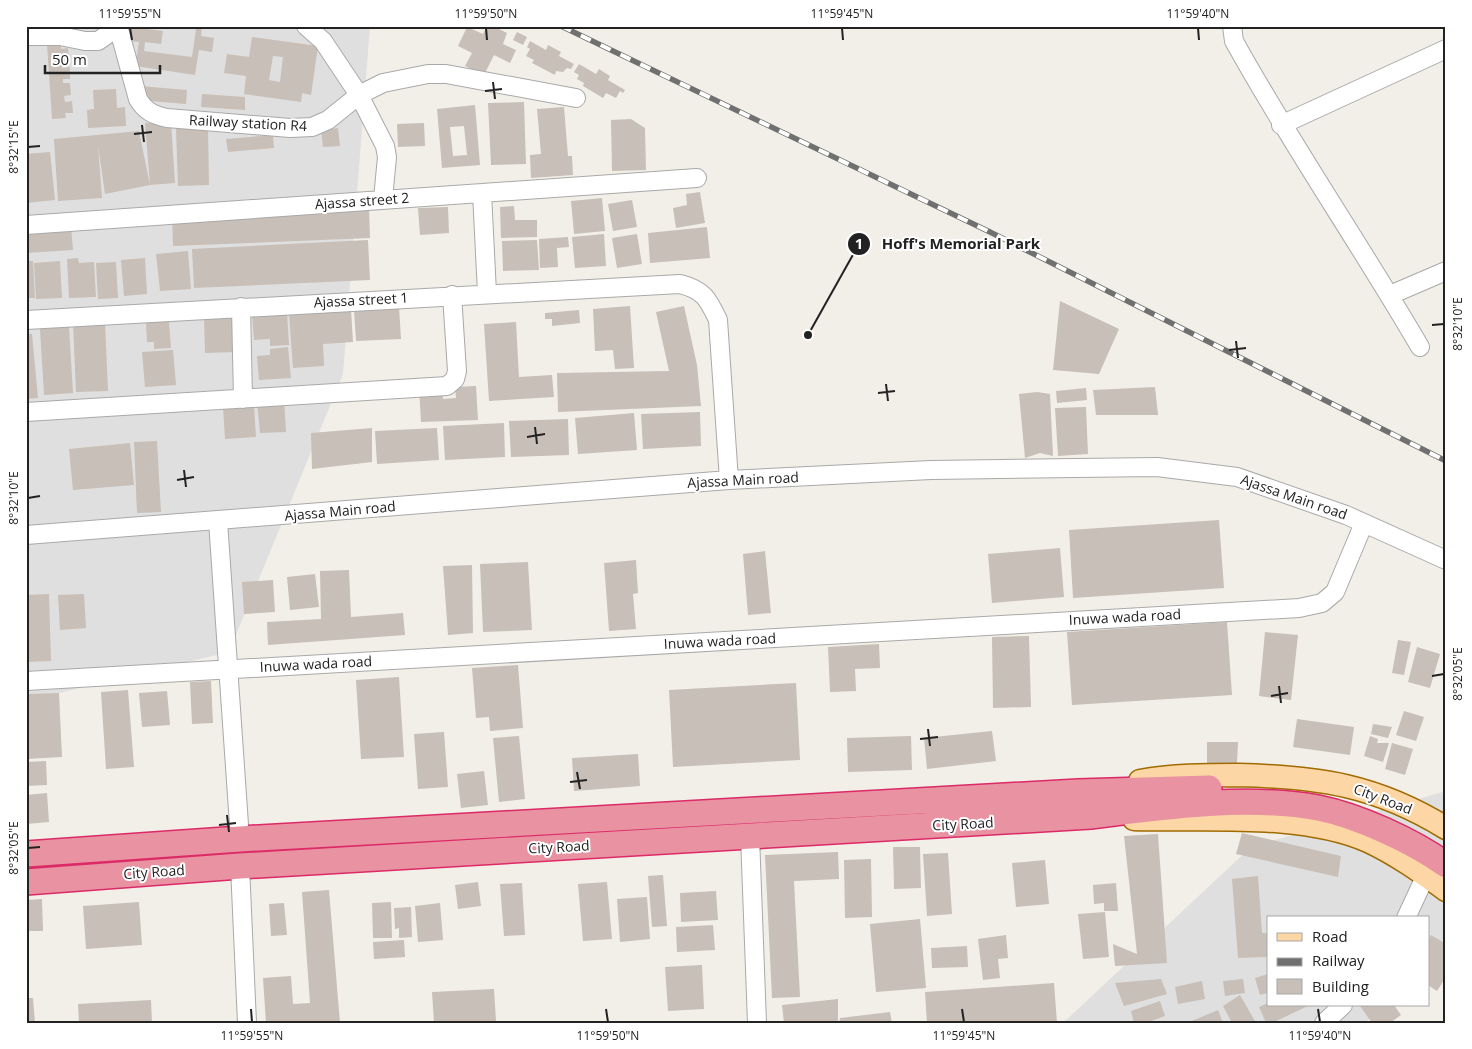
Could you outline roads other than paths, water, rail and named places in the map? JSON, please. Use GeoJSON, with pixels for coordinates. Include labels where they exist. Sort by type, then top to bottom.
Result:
{"type":"FeatureCollection","features":[{"type":"Feature","properties":{"kind":"highway"},"geometry":{"type":"LineString","coordinates":[[1149,800],[1244,787],[1283,789],[1404,839],[1436,870]]}},
{"type":"Feature","properties":{"kind":"highway","name":"City Road"},"geometry":{"type":"LineString","coordinates":[[26,854],[240,839],[1078,792],[1149,800]]}},
{"type":"Feature","properties":{"kind":"highway","name":"City Road"},"geometry":{"type":"LineString","coordinates":[[26,882],[240,866],[1091,816],[1149,800]]}},
{"type":"Feature","properties":{"kind":"highway"},"geometry":{"type":"LineString","coordinates":[[1320,803],[1360,806],[1398,820],[1446,850]]}},
{"type":"Feature","properties":{"kind":"main road","name":"City Road"},"geometry":{"type":"LineString","coordinates":[[1078,792],[1158,778],[1195,775],[1297,777],[1357,787],[1408,808],[1446,828]]}},
{"type":"Feature","properties":{"kind":"main road","name":"City Road"},"geometry":{"type":"LineString","coordinates":[[1091,816],[1128,819],[1280,821],[1314,825],[1367,841],[1436,870],[1446,890]]}},
{"type":"Feature","properties":{"kind":"street"},"geometry":{"type":"LineString","coordinates":[[26,36],[60,36],[85,41],[98,41],[108,34],[112,26]]}},
{"type":"Feature","properties":{"kind":"street","name":"Railway station R4"},"geometry":{"type":"LineString","coordinates":[[118,26],[138,99],[144,108],[154,115],[166,118],[220,123],[312,127],[328,120],[359,95],[383,83],[428,74],[446,74],[576,98]]}},
{"type":"Feature","properties":{"kind":"street"},"geometry":{"type":"LineString","coordinates":[[306,26],[323,41],[359,95],[385,146],[387,157],[383,200]]}},
{"type":"Feature","properties":{"kind":"street"},"geometry":{"type":"LineString","coordinates":[[1232,26],[1234,41],[1281,124],[1390,295],[1420,347]]}},
{"type":"Feature","properties":{"kind":"street"},"geometry":{"type":"LineString","coordinates":[[1281,124],[1446,49]]}},
{"type":"Feature","properties":{"kind":"street","name":"Ajassa street 2"},"geometry":{"type":"LineString","coordinates":[[26,225],[698,178]]}},
{"type":"Feature","properties":{"kind":"street"},"geometry":{"type":"LineString","coordinates":[[482,192],[487,293]]}},
{"type":"Feature","properties":{"kind":"street"},"geometry":{"type":"LineString","coordinates":[[1390,295],[1446,271]]}},
{"type":"Feature","properties":{"kind":"street","name":"Ajassa street 1"},"geometry":{"type":"LineString","coordinates":[[26,320],[487,293],[680,284],[696,288],[708,300],[718,320],[729,480]]}},
{"type":"Feature","properties":{"kind":"street"},"geometry":{"type":"LineString","coordinates":[[26,412],[447,386],[452,384],[458,371],[452,295]]}},
{"type":"Feature","properties":{"kind":"street"},"geometry":{"type":"LineString","coordinates":[[241,307],[243,399]]}},
{"type":"Feature","properties":{"kind":"street","name":"Ajassa Main road"},"geometry":{"type":"LineString","coordinates":[[26,535],[729,480],[931,470],[1157,467],[1237,477],[1364,523],[1446,560]]}},
{"type":"Feature","properties":{"kind":"street"},"geometry":{"type":"LineString","coordinates":[[218,521],[230,669],[240,839]]}},
{"type":"Feature","properties":{"kind":"street","name":"Inuwa wada road"},"geometry":{"type":"LineString","coordinates":[[26,681],[1299,608],[1322,603],[1335,592],[1364,523]]}},
{"type":"Feature","properties":{"kind":"street"},"geometry":{"type":"LineString","coordinates":[[750,836],[757,1023]]}},
{"type":"Feature","properties":{"kind":"street"},"geometry":{"type":"LineString","coordinates":[[240,866],[247,1023]]}},
{"type":"Feature","properties":{"kind":"street"},"geometry":{"type":"LineString","coordinates":[[1407,916],[1436,870]]}},
{"type":"Feature","properties":{"kind":"street"},"geometry":{"type":"LineString","coordinates":[[1324,1023],[1342,1006]]}},
{"type":"Feature","properties":{"kind":"railway"},"geometry":{"type":"LineString","coordinates":[[561,26],[990,232],[1446,461]]}},
{"type":"Feature","properties":{"kind":"place","name":"Hoff's Memorial Park"},"geometry":{"type":"Point","coordinates":[808,335]}}]}
